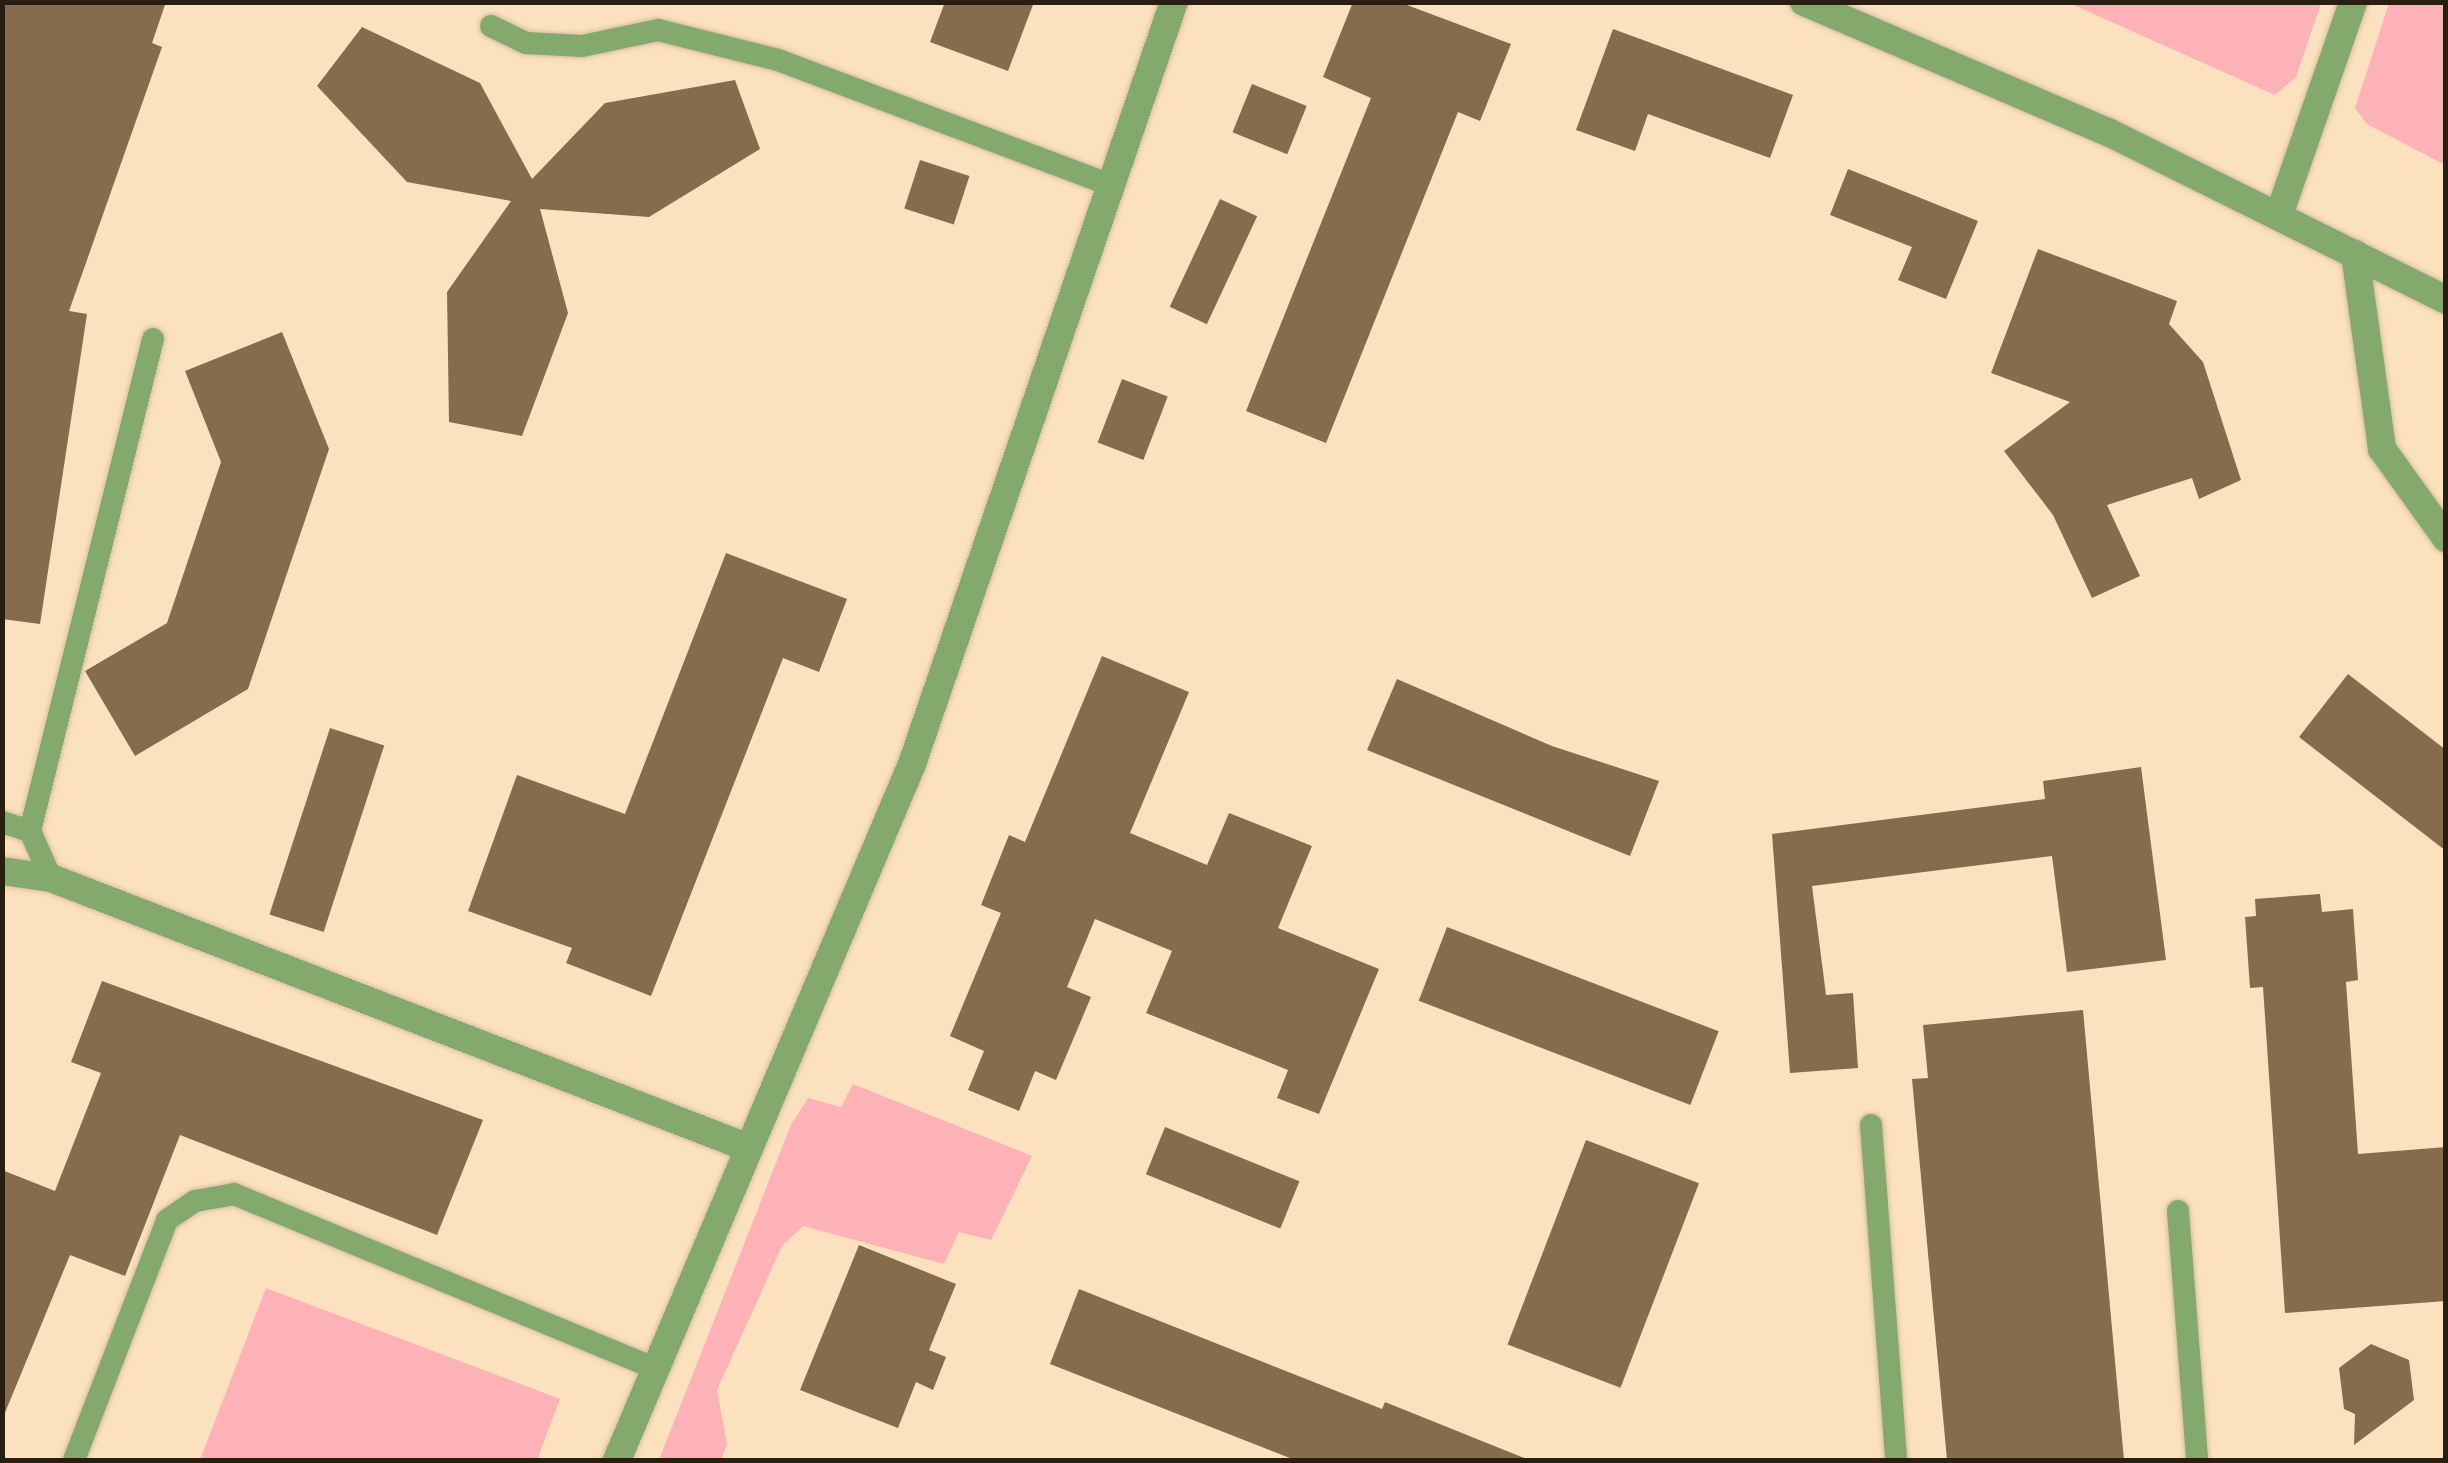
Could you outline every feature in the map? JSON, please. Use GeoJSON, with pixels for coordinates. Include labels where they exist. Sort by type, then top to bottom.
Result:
{"type":"FeatureCollection","features":[{"type":"Feature","properties":{"kind":"street"},"geometry":{"type":"LineString","coordinates":[[617,1460],[912,764],[1174,2]]}},
{"type":"Feature","properties":{"kind":"street"},"geometry":{"type":"LineString","coordinates":[[1804,2],[2279,215],[2446,300]]}},
{"type":"Feature","properties":{"kind":"street"},"geometry":{"type":"LineString","coordinates":[[2279,215],[2353,2]]}},
{"type":"Feature","properties":{"kind":"street"},"geometry":{"type":"LineString","coordinates":[[2355,254],[2382,450],[2446,538]]}},
{"type":"Feature","properties":{"kind":"street"},"geometry":{"type":"LineString","coordinates":[[2,871],[51,878],[750,1148]]}},
{"type":"Feature","properties":{"kind":"lane"},"geometry":{"type":"LineString","coordinates":[[491,26],[526,43],[582,46],[658,30],[778,60],[1111,186]]}},
{"type":"Feature","properties":{"kind":"lane"},"geometry":{"type":"LineString","coordinates":[[51,878],[30,831],[153,339]]}},
{"type":"Feature","properties":{"kind":"lane"},"geometry":{"type":"LineString","coordinates":[[2,822],[30,831]]}},
{"type":"Feature","properties":{"kind":"lane"},"geometry":{"type":"LineString","coordinates":[[1871,1125],[1896,1460]]}},
{"type":"Feature","properties":{"kind":"lane"},"geometry":{"type":"LineString","coordinates":[[74,1460],[166,1220],[195,1202],[234,1194],[656,1369]]}},
{"type":"Feature","properties":{"kind":"lane"},"geometry":{"type":"LineString","coordinates":[[2178,1211],[2196,1460]]}},
{"type":"Feature","properties":{"kind":"shaded area"},"geometry":{"type":"Polygon","coordinates":[[[2069,3],[2321,3],[2296,77],[2275,95],[2069,3]]]}},
{"type":"Feature","properties":{"kind":"shaded area"},"geometry":{"type":"Polygon","coordinates":[[[2389,3],[2445,3],[2445,165],[2367,124],[2355,108],[2389,3]]]}},
{"type":"Feature","properties":{"kind":"shaded area"},"geometry":{"type":"Polygon","coordinates":[[[853,1084],[1032,1156],[991,1240],[959,1232],[944,1264],[803,1226],[782,1246],[717,1390],[727,1444],[721,1460],[659,1460],[791,1125],[808,1098],[841,1107],[853,1084]]]}},
{"type":"Feature","properties":{"kind":"shaded area"},"geometry":{"type":"Polygon","coordinates":[[[266,1288],[560,1399],[537,1460],[200,1460],[266,1288]]]}},
{"type":"Feature","properties":{"kind":"building"},"geometry":{"type":"Polygon","coordinates":[[[2,2],[166,2],[152,43],[162,47],[69,311],[87,314],[40,624],[2,619],[2,2]]]}},
{"type":"Feature","properties":{"kind":"building"},"geometry":{"type":"Polygon","coordinates":[[[945,2],[1034,2],[1008,71],[930,42],[945,2]]]}},
{"type":"Feature","properties":{"kind":"building"},"geometry":{"type":"Polygon","coordinates":[[[1353,2],[1399,2],[1511,44],[1480,121],[1458,112],[1326,443],[1246,411],[1371,98],[1323,77],[1353,2]]]}},
{"type":"Feature","properties":{"kind":"building"},"geometry":{"type":"Polygon","coordinates":[[[362,27],[480,83],[532,179],[605,103],[735,80],[760,149],[649,217],[540,209],[568,313],[522,436],[449,422],[447,292],[511,201],[407,182],[317,86],[362,27]]]}},
{"type":"Feature","properties":{"kind":"building"},"geometry":{"type":"Polygon","coordinates":[[[1613,29],[1793,95],[1770,158],[1648,114],[1635,151],[1576,130],[1613,29]]]}},
{"type":"Feature","properties":{"kind":"building"},"geometry":{"type":"Polygon","coordinates":[[[1252,84],[1307,106],[1287,154],[1233,132],[1252,84]]]}},
{"type":"Feature","properties":{"kind":"building"},"geometry":{"type":"Polygon","coordinates":[[[920,160],[969,176],[954,225],[904,209],[920,160]]]}},
{"type":"Feature","properties":{"kind":"building"},"geometry":{"type":"Polygon","coordinates":[[[1848,169],[1978,221],[1946,299],[1898,280],[1912,247],[1830,215],[1848,169]]]}},
{"type":"Feature","properties":{"kind":"building"},"geometry":{"type":"Polygon","coordinates":[[[1220,199],[1257,216],[1207,324],[1170,307],[1220,199]]]}},
{"type":"Feature","properties":{"kind":"building"},"geometry":{"type":"Polygon","coordinates":[[[2038,249],[2177,301],[2169,324],[2203,362],[2241,480],[2199,499],[2192,478],[2107,505],[2140,576],[2092,598],[2053,515],[2004,451],[2070,402],[1991,373],[2038,249]]]}},
{"type":"Feature","properties":{"kind":"building"},"geometry":{"type":"Polygon","coordinates":[[[282,332],[329,449],[248,689],[135,756],[85,671],[167,623],[221,462],[185,371],[282,332]]]}},
{"type":"Feature","properties":{"kind":"building"},"geometry":{"type":"Polygon","coordinates":[[[1122,379],[1168,397],[1143,460],[1098,442],[1122,379]]]}},
{"type":"Feature","properties":{"kind":"building"},"geometry":{"type":"Polygon","coordinates":[[[726,553],[847,599],[819,672],[783,658],[651,996],[566,963],[572,948],[468,911],[517,775],[625,814],[726,553]]]}},
{"type":"Feature","properties":{"kind":"building"},"geometry":{"type":"Polygon","coordinates":[[[1102,656],[1189,692],[1130,833],[1207,865],[1229,813],[1312,846],[1278,928],[1379,969],[1319,1114],[1277,1098],[1288,1070],[1146,1013],[1172,951],[1095,919],[1067,987],[1091,997],[1056,1080],[1035,1071],[1019,1111],[968,1090],[984,1051],[950,1036],[1001,913],[981,905],[1009,835],[1025,842],[1102,656]]]}},
{"type":"Feature","properties":{"kind":"building"},"geometry":{"type":"Polygon","coordinates":[[[2348,674],[2446,750],[2446,851],[2299,737],[2348,674]]]}},
{"type":"Feature","properties":{"kind":"building"},"geometry":{"type":"Polygon","coordinates":[[[1397,679],[1552,746],[1659,781],[1630,856],[1367,750],[1397,679]]]}},
{"type":"Feature","properties":{"kind":"building"},"geometry":{"type":"Polygon","coordinates":[[[330,728],[384,746],[324,932],[269,914],[330,728]]]}},
{"type":"Feature","properties":{"kind":"building"},"geometry":{"type":"Polygon","coordinates":[[[2141,767],[2166,960],[2067,972],[2052,856],[1812,886],[1826,995],[1853,993],[1858,1068],[1790,1073],[1772,834],[2045,799],[2043,781],[2141,767]]]}},
{"type":"Feature","properties":{"kind":"building"},"geometry":{"type":"Polygon","coordinates":[[[2320,894],[2322,912],[2353,909],[2358,980],[2346,982],[2358,1154],[2446,1147],[2446,1301],[2285,1313],[2263,987],[2250,988],[2245,917],[2256,916],[2255,899],[2320,894]]]}},
{"type":"Feature","properties":{"kind":"building"},"geometry":{"type":"Polygon","coordinates":[[[1447,927],[1719,1031],[1690,1105],[1419,1001],[1447,927]]]}},
{"type":"Feature","properties":{"kind":"building"},"geometry":{"type":"Polygon","coordinates":[[[102,981],[483,1120],[437,1235],[180,1135],[125,1276],[70,1255],[2,1420],[2,1170],[55,1191],[101,1073],[71,1062],[102,981]]]}},
{"type":"Feature","properties":{"kind":"building"},"geometry":{"type":"Polygon","coordinates":[[[2083,1010],[2124,1460],[1947,1460],[1912,1079],[1928,1078],[1923,1025],[2083,1010]]]}},
{"type":"Feature","properties":{"kind":"building"},"geometry":{"type":"Polygon","coordinates":[[[1165,1127],[1299,1181],[1280,1229],[1146,1174],[1165,1127]]]}},
{"type":"Feature","properties":{"kind":"building"},"geometry":{"type":"Polygon","coordinates":[[[1586,1140],[1699,1183],[1620,1388],[1508,1344],[1586,1140]]]}},
{"type":"Feature","properties":{"kind":"building"},"geometry":{"type":"Polygon","coordinates":[[[859,1245],[956,1284],[929,1350],[946,1357],[933,1390],[916,1382],[898,1428],[800,1390],[859,1245]]]}},
{"type":"Feature","properties":{"kind":"building"},"geometry":{"type":"Polygon","coordinates":[[[1079,1289],[1382,1409],[1385,1402],[1529,1460],[1295,1460],[1050,1364],[1079,1289]]]}},
{"type":"Feature","properties":{"kind":"building"},"geometry":{"type":"Polygon","coordinates":[[[2371,1344],[2409,1360],[2414,1400],[2354,1445],[2355,1414],[2344,1409],[2339,1368],[2371,1344]]]}}]}
